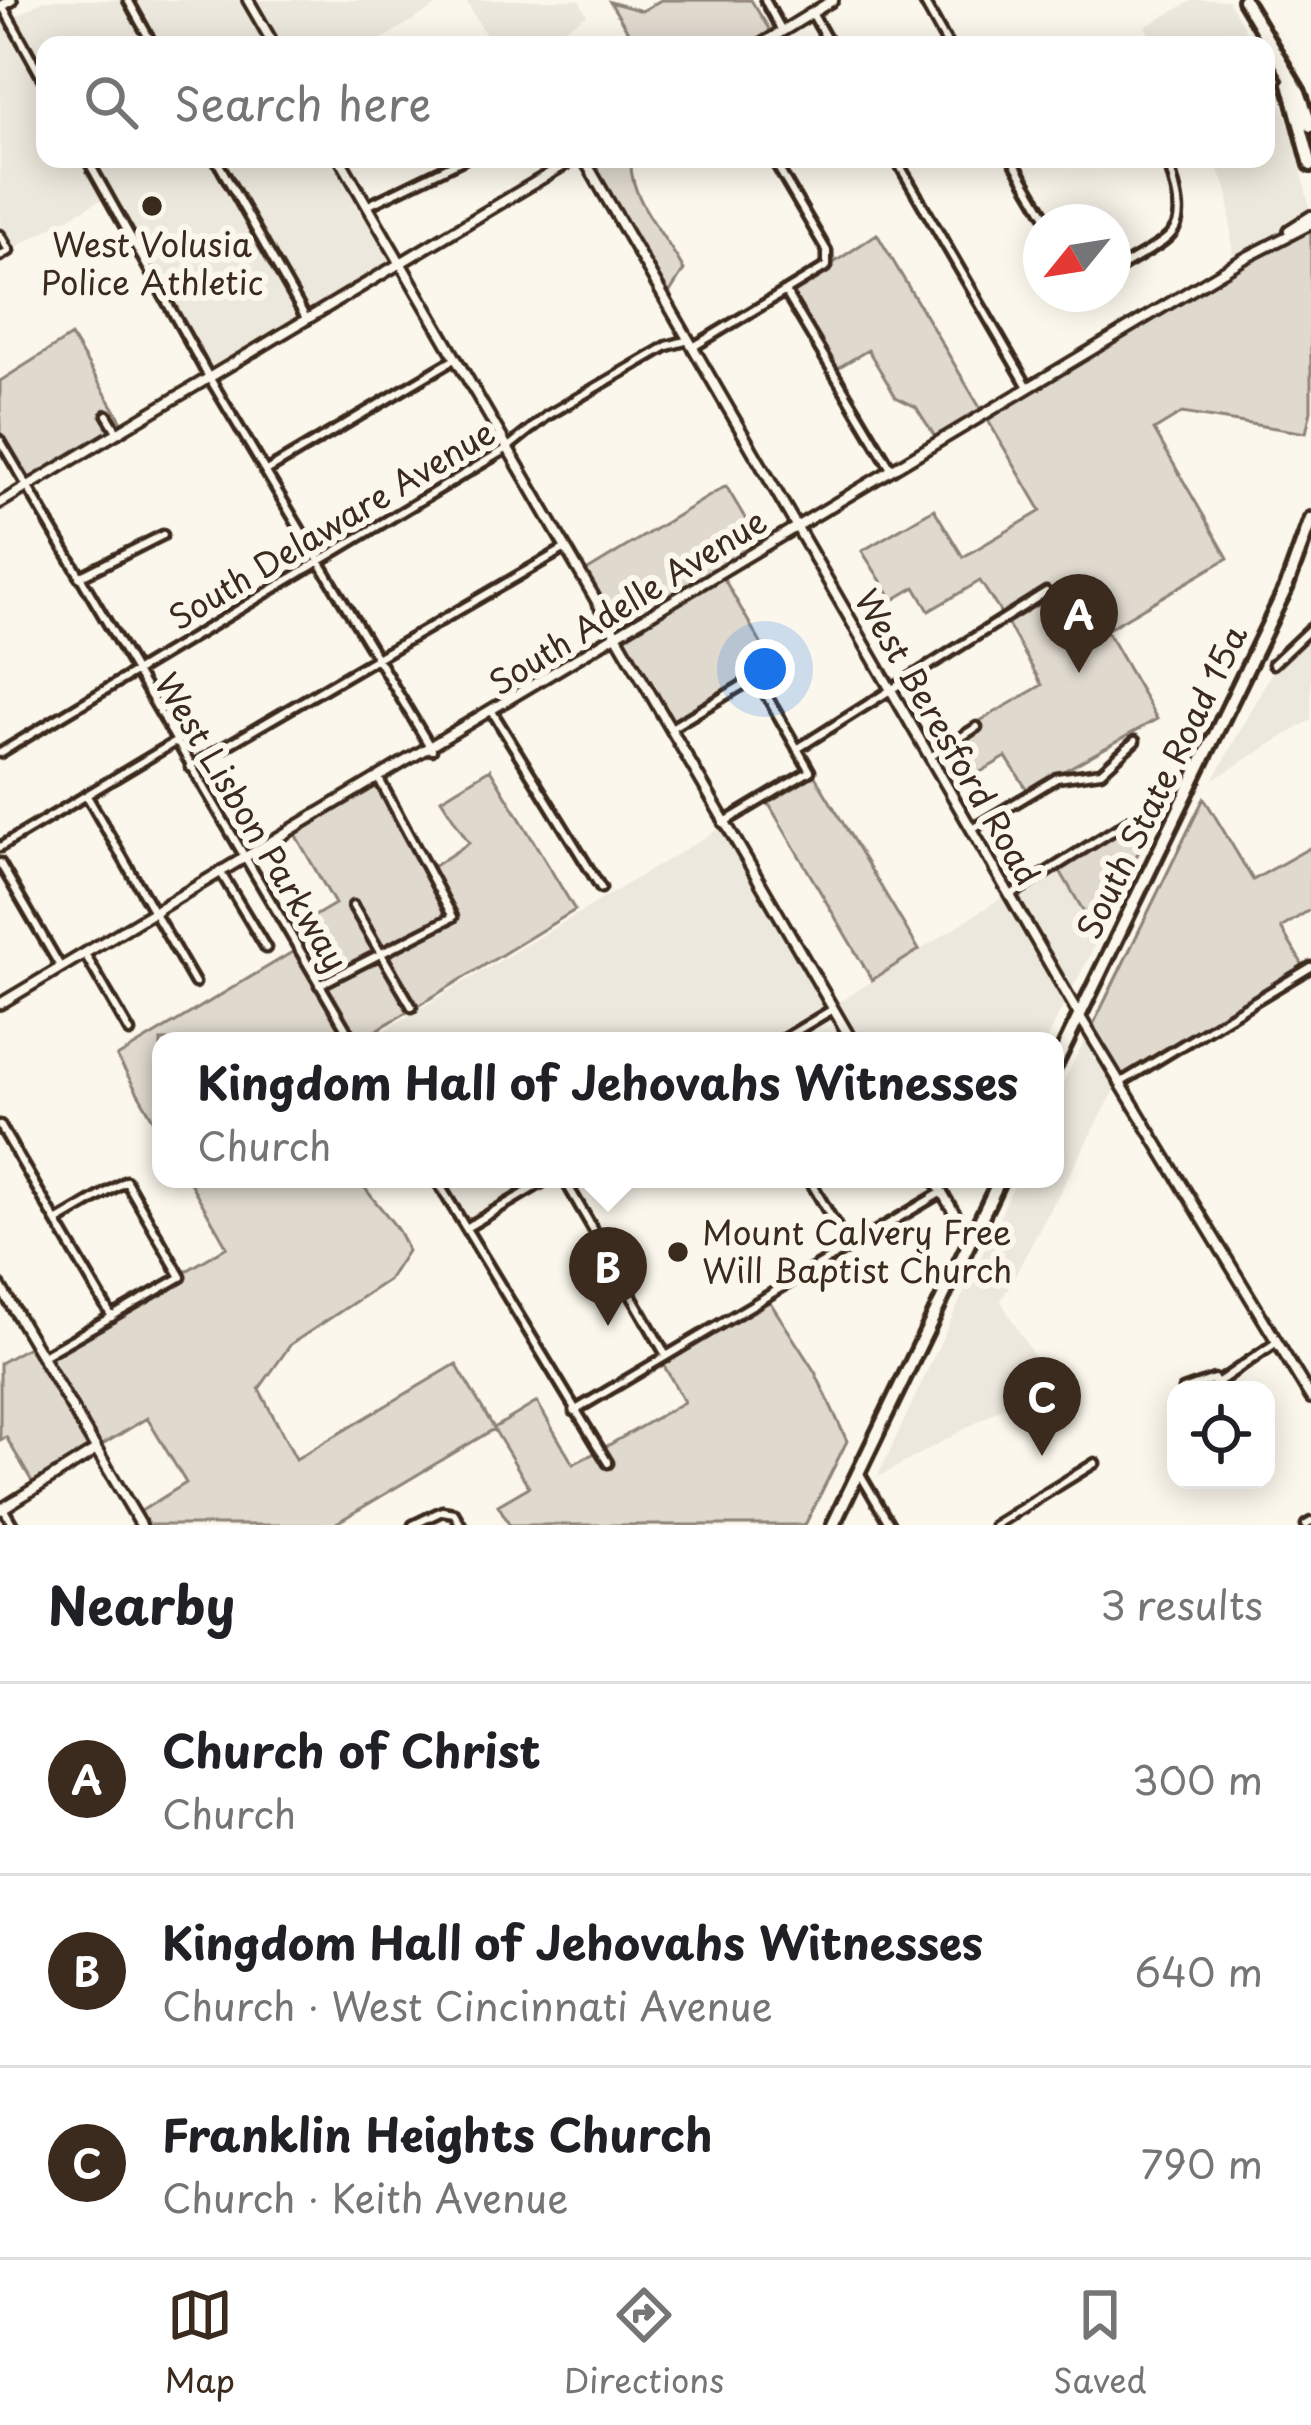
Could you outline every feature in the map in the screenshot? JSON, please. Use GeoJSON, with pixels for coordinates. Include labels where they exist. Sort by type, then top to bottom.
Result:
{"type":"FeatureCollection","features":[{"type":"Feature","properties":{"kind":"highway"},"geometry":{"type":"LineString","coordinates":[[1246,4],[1260,36]]}},
{"type":"Feature","properties":{"kind":"highway"},"geometry":{"type":"LineString","coordinates":[[1275,66],[1299,92],[1311,126]]}},
{"type":"Feature","properties":{"kind":"highway"},"geometry":{"type":"LineString","coordinates":[[1289,82],[1311,166]]}},
{"type":"Feature","properties":{"kind":"highway","name":"South State Road 15a"},"geometry":{"type":"LineString","coordinates":[[1064,1047],[1286,588],[1311,519]]}},
{"type":"Feature","properties":{"kind":"highway"},"geometry":{"type":"LineString","coordinates":[[833,1525],[996,1188]]}},
{"type":"Feature","properties":{"kind":"street"},"geometry":{"type":"LineString","coordinates":[[128,0],[148,36]]}},
{"type":"Feature","properties":{"kind":"street"},"geometry":{"type":"LineString","coordinates":[[248,0],[269,36]]}},
{"type":"Feature","properties":{"kind":"street"},"geometry":{"type":"LineString","coordinates":[[764,0],[782,31]]}},
{"type":"Feature","properties":{"kind":"street"},"geometry":{"type":"LineString","coordinates":[[774,36],[833,0]]}},
{"type":"Feature","properties":{"kind":"street"},"geometry":{"type":"LineString","coordinates":[[923,0],[943,36]]}},
{"type":"Feature","properties":{"kind":"street"},"geometry":{"type":"LineString","coordinates":[[3,4],[36,66]]}},
{"type":"Feature","properties":{"kind":"street"},"geometry":{"type":"LineString","coordinates":[[812,13],[825,36]]}},
{"type":"Feature","properties":{"kind":"street"},"geometry":{"type":"LineString","coordinates":[[1293,111],[1311,148]]}},
{"type":"Feature","properties":{"kind":"street"},"geometry":{"type":"LineString","coordinates":[[92,168],[432,750]]}},
{"type":"Feature","properties":{"kind":"street"},"geometry":{"type":"LineString","coordinates":[[221,168],[307,320]]}},
{"type":"Feature","properties":{"kind":"street"},"geometry":{"type":"LineString","coordinates":[[345,168],[847,1032]]}},
{"type":"Feature","properties":{"kind":"street"},"geometry":{"type":"LineString","coordinates":[[367,206],[445,168]]}},
{"type":"Feature","properties":{"kind":"street"},"geometry":{"type":"LineString","coordinates":[[0,503],[559,168]]}},
{"type":"Feature","properties":{"kind":"street","name":"West Beresford Road"},"geometry":{"type":"LineString","coordinates":[[589,168],[1079,1015],[1311,1398]]}},
{"type":"Feature","properties":{"kind":"street","name":"South Delaware Avenue"},"geometry":{"type":"LineString","coordinates":[[0,753],[506,449],[547,416],[691,343],[785,291],[828,261],[778,168]]}},
{"type":"Feature","properties":{"kind":"street"},"geometry":{"type":"LineString","coordinates":[[901,168],[1028,387]]}},
{"type":"Feature","properties":{"kind":"street"},"geometry":{"type":"LineString","coordinates":[[1017,168],[1038,204]]}},
{"type":"Feature","properties":{"kind":"street"},"geometry":{"type":"LineString","coordinates":[[1131,260],[1176,231],[1183,210],[1170,168]]}},
{"type":"Feature","properties":{"kind":"street","name":"South Adelle Avenue"},"geometry":{"type":"LineString","coordinates":[[0,1004],[432,750],[1311,220]]}},
{"type":"Feature","properties":{"kind":"street"},"geometry":{"type":"LineString","coordinates":[[0,235],[9,251],[0,256]]}},
{"type":"Feature","properties":{"kind":"street"},"geometry":{"type":"LineString","coordinates":[[785,291],[891,470]]}},
{"type":"Feature","properties":{"kind":"street"},"geometry":{"type":"LineString","coordinates":[[268,470],[454,359]]}},
{"type":"Feature","properties":{"kind":"street"},"geometry":{"type":"LineString","coordinates":[[107,415],[118,433]]}},
{"type":"Feature","properties":{"kind":"street","name":"West Lisbon Parkway"},"geometry":{"type":"LineString","coordinates":[[0,440],[348,1032]]}},
{"type":"Feature","properties":{"kind":"street"},"geometry":{"type":"LineString","coordinates":[[79,577],[163,535]]}},
{"type":"Feature","properties":{"kind":"street"},"geometry":{"type":"LineString","coordinates":[[190,767],[564,549]]}},
{"type":"Feature","properties":{"kind":"street"},"geometry":{"type":"LineString","coordinates":[[797,749],[1046,592]]}},
{"type":"Feature","properties":{"kind":"street"},"geometry":{"type":"LineString","coordinates":[[1273,664],[1311,628]]}},
{"type":"Feature","properties":{"kind":"street"},"geometry":{"type":"LineString","coordinates":[[668,730],[756,677],[810,771],[723,823]]}},
{"type":"Feature","properties":{"kind":"street"},"geometry":{"type":"LineString","coordinates":[[493,713],[601,888]]}},
{"type":"Feature","properties":{"kind":"street"},"geometry":{"type":"LineString","coordinates":[[930,758],[976,727]]}},
{"type":"Feature","properties":{"kind":"street"},"geometry":{"type":"LineString","coordinates":[[972,829],[1057,778],[1101,772],[1135,741]]}},
{"type":"Feature","properties":{"kind":"street"},"geometry":{"type":"LineString","coordinates":[[0,847],[175,742]]}},
{"type":"Feature","properties":{"kind":"street"},"geometry":{"type":"LineString","coordinates":[[319,985],[453,917],[380,781]]}},
{"type":"Feature","properties":{"kind":"street"},"geometry":{"type":"LineString","coordinates":[[87,796],[195,983]]}},
{"type":"Feature","properties":{"kind":"street"},"geometry":{"type":"LineString","coordinates":[[1012,894],[1133,818]]}},
{"type":"Feature","properties":{"kind":"street"},"geometry":{"type":"LineString","coordinates":[[0,863],[61,968]]}},
{"type":"Feature","properties":{"kind":"street"},"geometry":{"type":"LineString","coordinates":[[220,873],[266,948]]}},
{"type":"Feature","properties":{"kind":"street"},"geometry":{"type":"LineString","coordinates":[[353,906],[412,1007]]}},
{"type":"Feature","properties":{"kind":"street"},"geometry":{"type":"LineString","coordinates":[[85,954],[130,1032]]}},
{"type":"Feature","properties":{"kind":"street"},"geometry":{"type":"LineString","coordinates":[[1120,1083],[1311,967]]}},
{"type":"Feature","properties":{"kind":"street"},"geometry":{"type":"LineString","coordinates":[[794,1032],[833,1009]]}},
{"type":"Feature","properties":{"kind":"street"},"geometry":{"type":"LineString","coordinates":[[1,1129],[112,1317]]}},
{"type":"Feature","properties":{"kind":"street"},"geometry":{"type":"LineString","coordinates":[[41,1357],[181,1277],[126,1181],[58,1221]]}},
{"type":"Feature","properties":{"kind":"street"},"geometry":{"type":"LineString","coordinates":[[442,1188],[608,1463]]}},
{"type":"Feature","properties":{"kind":"street"},"geometry":{"type":"LineString","coordinates":[[466,1228],[533,1188]]}},
{"type":"Feature","properties":{"kind":"street"},"geometry":{"type":"LineString","coordinates":[[569,1188],[666,1355]]}},
{"type":"Feature","properties":{"kind":"street"},"geometry":{"type":"LineString","coordinates":[[814,1188],[849,1247]]}},
{"type":"Feature","properties":{"kind":"street"},"geometry":{"type":"LineString","coordinates":[[940,1188],[970,1240]]}},
{"type":"Feature","properties":{"kind":"street"},"geometry":{"type":"LineString","coordinates":[[574,1411],[942,1192]]}},
{"type":"Feature","properties":{"kind":"street"},"geometry":{"type":"LineString","coordinates":[[0,1286],[141,1525]]}},
{"type":"Feature","properties":{"kind":"street"},"geometry":{"type":"LineString","coordinates":[[1208,1381],[1277,1342]]}},
{"type":"Feature","properties":{"kind":"street"},"geometry":{"type":"LineString","coordinates":[[13,1525],[1,1509],[96,1450]]}},
{"type":"Feature","properties":{"kind":"street"},"geometry":{"type":"LineString","coordinates":[[994,1525],[1095,1463]]}},
{"type":"Feature","properties":{"kind":"street"},"geometry":{"type":"LineString","coordinates":[[859,1472],[890,1525]]}},
{"type":"Feature","properties":{"kind":"street"},"geometry":{"type":"LineString","coordinates":[[413,1525],[442,1510],[454,1514],[461,1525]]}},
{"type":"Feature","properties":{"kind":"shaded area"},"geometry":{"type":"Polygon","coordinates":[[[44,0],[123,0],[143,36],[36,36],[36,58],[14,18],[44,0]]]}},
{"type":"Feature","properties":{"kind":"shaded area"},"geometry":{"type":"Polygon","coordinates":[[[133,0],[244,0],[265,36],[152,36],[133,0]]]}},
{"type":"Feature","properties":{"kind":"shaded area"},"geometry":{"type":"Polygon","coordinates":[[[253,0],[446,0],[387,36],[274,36],[253,0]]]}},
{"type":"Feature","properties":{"kind":"shaded area"},"geometry":{"type":"Polygon","coordinates":[[[465,0],[579,0],[587,15],[551,36],[487,36],[465,0]]]}},
{"type":"Feature","properties":{"kind":"shaded area"},"geometry":{"type":"Polygon","coordinates":[[[661,0],[751,0],[771,32],[765,36],[631,36],[610,2],[642,11],[661,0]]]}},
{"type":"Feature","properties":{"kind":"shaded area"},"geometry":{"type":"Polygon","coordinates":[[[1193,0],[1228,0],[1249,36],[1150,36],[1145,27],[1193,0]]]}},
{"type":"Feature","properties":{"kind":"shaded area"},"geometry":{"type":"Polygon","coordinates":[[[7,22],[36,75],[36,168],[88,168],[104,198],[13,249],[0,227],[0,26],[7,22]]]}},
{"type":"Feature","properties":{"kind":"shaded area"},"geometry":{"type":"Polygon","coordinates":[[[1275,87],[1295,139],[1311,215],[1233,261],[1228,192],[1217,168],[1275,168],[1275,87]]]}},
{"type":"Feature","properties":{"kind":"shaded area"},"geometry":{"type":"Polygon","coordinates":[[[97,168],[216,168],[301,319],[212,372],[97,168]]]}},
{"type":"Feature","properties":{"kind":"shaded area"},"geometry":{"type":"Polygon","coordinates":[[[225,168],[340,168],[395,263],[308,315],[225,168]]]}},
{"type":"Feature","properties":{"kind":"shaded area"},"geometry":{"type":"Polygon","coordinates":[[[594,168],[631,168],[636,191],[684,270],[668,295],[594,168]]]}},
{"type":"Feature","properties":{"kind":"shaded area"},"geometry":{"type":"Polygon","coordinates":[[[1311,223],[1311,410],[1306,433],[1182,413],[1154,430],[1228,558],[1106,630],[1157,719],[1028,791],[1006,757],[953,788],[936,758],[981,728],[978,722],[1042,685],[1006,621],[1051,593],[1047,588],[1002,615],[980,581],[929,611],[915,587],[893,600],[862,551],[934,509],[963,557],[1041,511],[986,417],[1311,223]]]}},
{"type":"Feature","properties":{"kind":"shaded area"},"geometry":{"type":"Polygon","coordinates":[[[877,234],[982,411],[936,438],[916,407],[896,397],[868,350],[836,369],[790,292],[877,234]]]}},
{"type":"Feature","properties":{"kind":"shaded area"},"geometry":{"type":"Polygon","coordinates":[[[71,336],[124,425],[30,479],[0,434],[0,381],[71,336]]]}},
{"type":"Feature","properties":{"kind":"shaded area"},"geometry":{"type":"Polygon","coordinates":[[[726,486],[761,545],[618,634],[583,573],[726,486]]]}},
{"type":"Feature","properties":{"kind":"shaded area"},"geometry":{"type":"Polygon","coordinates":[[[723,577],[775,668],[760,677],[757,673],[670,725],[621,640],[723,577]]]}},
{"type":"Feature","properties":{"kind":"shaded area"},"geometry":{"type":"Polygon","coordinates":[[[1311,632],[1311,720],[1214,779],[1280,657],[1311,632]]]}},
{"type":"Feature","properties":{"kind":"shaded area"},"geometry":{"type":"Polygon","coordinates":[[[490,769],[575,910],[416,1007],[386,952],[457,918],[431,868],[469,843],[441,799],[490,769]]]}},
{"type":"Feature","properties":{"kind":"shaded area"},"geometry":{"type":"Polygon","coordinates":[[[813,773],[919,950],[872,980],[767,801],[813,773]]]}},
{"type":"Feature","properties":{"kind":"shaded area"},"geometry":{"type":"Polygon","coordinates":[[[378,786],[447,915],[382,946],[354,901],[349,906],[375,950],[320,980],[291,930],[335,904],[295,834],[378,786]]]}},
{"type":"Feature","properties":{"kind":"shaded area"},"geometry":{"type":"Polygon","coordinates":[[[1204,798],[1253,880],[1311,847],[1311,909],[1281,928],[1304,967],[1122,1078],[1092,1027],[1204,798]]]}},
{"type":"Feature","properties":{"kind":"shaded area"},"geometry":{"type":"Polygon","coordinates":[[[1161,803],[1103,929],[1099,938],[1059,869],[1161,803]]]}},
{"type":"Feature","properties":{"kind":"shaded area"},"geometry":{"type":"Polygon","coordinates":[[[719,829],[824,1005],[779,1032],[381,1032],[719,829]]]}},
{"type":"Feature","properties":{"kind":"shaded area"},"geometry":{"type":"Polygon","coordinates":[[[1059,869],[1099,938],[1071,991],[1017,895],[1059,869]]]}},
{"type":"Feature","properties":{"kind":"shaded area"},"geometry":{"type":"Polygon","coordinates":[[[1007,894],[1066,1000],[1050,1032],[852,1032],[835,1005],[1007,894]]]}},
{"type":"Feature","properties":{"kind":"shaded area"},"geometry":{"type":"Polygon","coordinates":[[[294,951],[342,1032],[159,1032],[294,951]]]}},
{"type":"Feature","properties":{"kind":"shaded area"},"geometry":{"type":"Polygon","coordinates":[[[379,956],[409,1011],[373,1032],[352,1032],[324,986],[379,956]]]}},
{"type":"Feature","properties":{"kind":"shaded area"},"geometry":{"type":"Polygon","coordinates":[[[152,1036],[152,1117],[117,1057],[152,1036]]]}},
{"type":"Feature","properties":{"kind":"shaded area"},"geometry":{"type":"Polygon","coordinates":[[[1087,1036],[1117,1086],[1064,1184],[1064,1081],[1087,1036]]]}},
{"type":"Feature","properties":{"kind":"shaded area"},"geometry":{"type":"Polygon","coordinates":[[[193,1188],[365,1188],[393,1223],[407,1251],[388,1280],[291,1344],[259,1389],[296,1459],[456,1364],[494,1428],[537,1402],[573,1464],[595,1453],[607,1468],[613,1463],[602,1449],[684,1402],[662,1362],[768,1299],[815,1372],[847,1441],[805,1525],[510,1525],[498,1505],[529,1487],[494,1429],[333,1525],[146,1525],[138,1513],[186,1483],[147,1418],[99,1447],[47,1358],[185,1278],[183,1273],[227,1247],[193,1188]]]}},
{"type":"Feature","properties":{"kind":"shaded area"},"geometry":{"type":"Polygon","coordinates":[[[448,1188],[519,1188],[466,1220],[448,1188]]]}},
{"type":"Feature","properties":{"kind":"shaded area"},"geometry":{"type":"Polygon","coordinates":[[[1013,1188],[1062,1188],[1001,1301],[1049,1382],[877,1478],[1013,1188]]]}},
{"type":"Feature","properties":{"kind":"shaded area"},"geometry":{"type":"Polygon","coordinates":[[[30,1346],[91,1450],[34,1485],[6,1437],[0,1440],[0,1363],[30,1346]]]}},
{"type":"Feature","properties":{"kind":"place","name":"West Volusia Police Athletic"},"geometry":{"type":"Point","coordinates":[152,206]}},
{"type":"Feature","properties":{"kind":"place","name":"Church of Christ"},"geometry":{"type":"Point","coordinates":[1079,673]}},
{"type":"Feature","properties":{"kind":"place","name":"Mount Calvery Free Will Baptist Church"},"geometry":{"type":"Point","coordinates":[678,1252]}},
{"type":"Feature","properties":{"kind":"place","name":"Kingdom Hall of Jehovahs Witnesses"},"geometry":{"type":"Point","coordinates":[608,1326]}},
{"type":"Feature","properties":{"kind":"place","name":"Franklin Heights Church"},"geometry":{"type":"Point","coordinates":[1042,1456]}}]}
